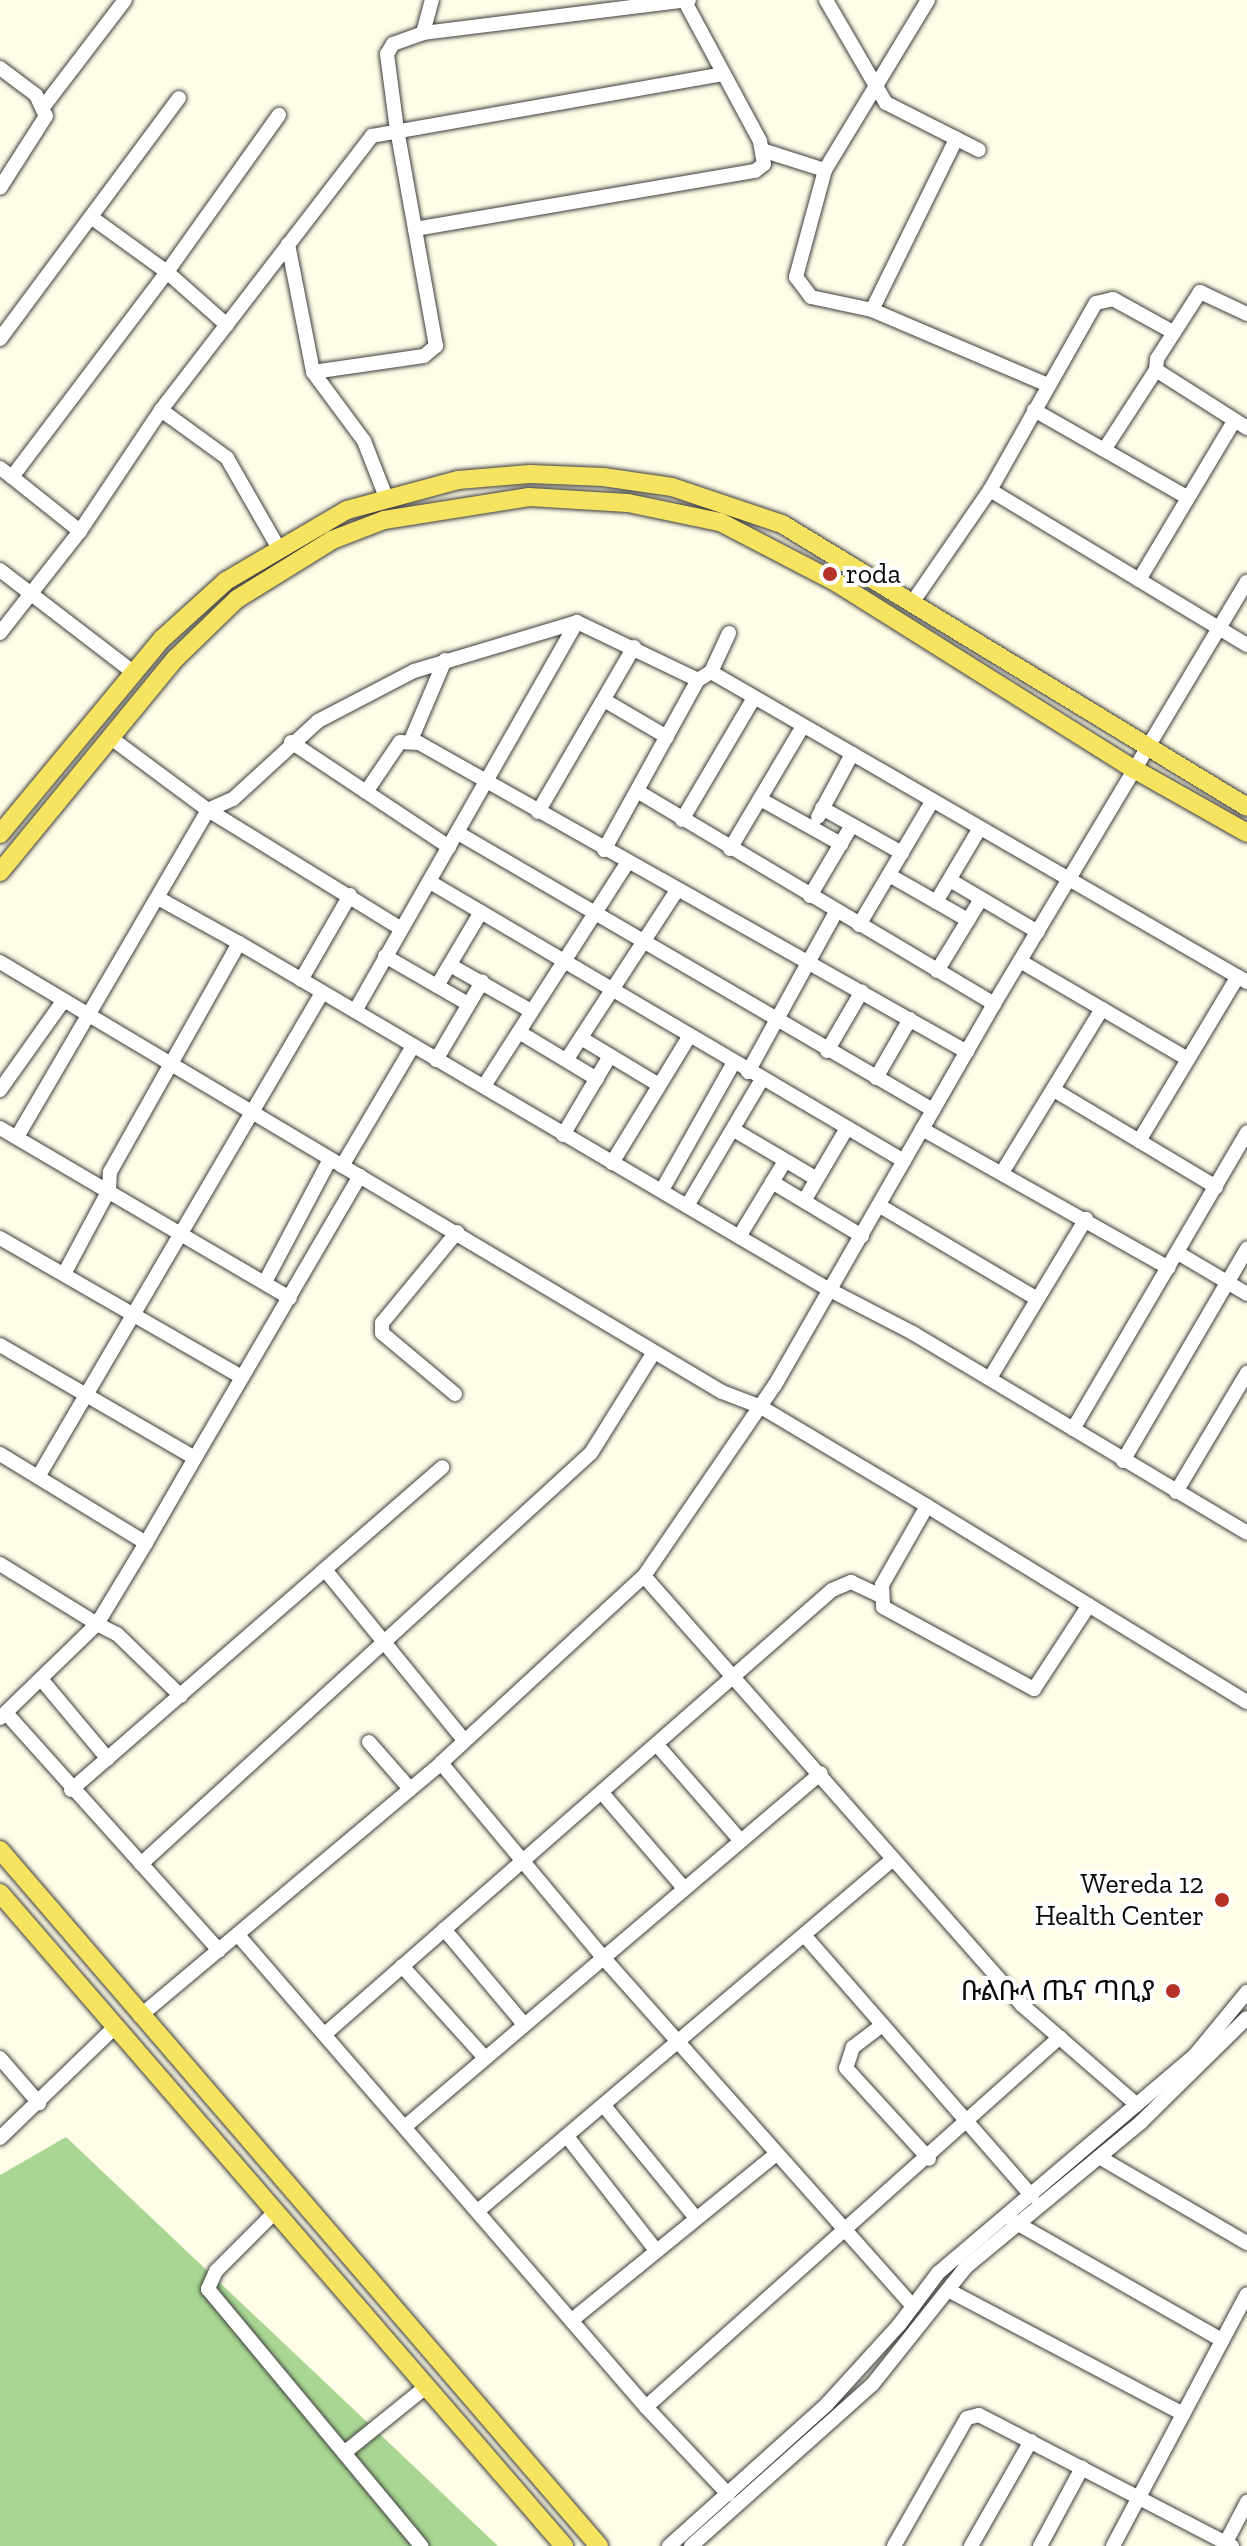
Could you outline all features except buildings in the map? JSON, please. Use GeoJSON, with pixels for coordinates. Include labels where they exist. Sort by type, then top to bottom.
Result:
{"type":"FeatureCollection","features":[{"type":"Feature","properties":{"kind":"main road"},"geometry":{"type":"LineString","coordinates":[[0,834],[134,673],[205,601],[278,547],[325,520],[386,497],[458,480],[530,474],[603,477],[672,487],[782,524],[1147,750],[1247,807]]}},
{"type":"Feature","properties":{"kind":"main road"},"geometry":{"type":"LineString","coordinates":[[603,477],[603,500]]}},
{"type":"Feature","properties":{"kind":"main road"},"geometry":{"type":"LineString","coordinates":[[0,872],[175,659],[219,617],[287,566],[384,520],[529,497],[603,500],[720,522],[771,546],[1004,684],[1134,769],[1247,833]]}},
{"type":"Feature","properties":{"kind":"main road"},"geometry":{"type":"LineString","coordinates":[[205,601],[219,617]]}},
{"type":"Feature","properties":{"kind":"main road"},"geometry":{"type":"LineString","coordinates":[[0,1850],[599,2546]]}},
{"type":"Feature","properties":{"kind":"main road"},"geometry":{"type":"LineString","coordinates":[[0,1893],[564,2546]]}},
{"type":"Feature","properties":{"kind":"street"},"geometry":{"type":"LineString","coordinates":[[0,188],[45,124],[44,106],[125,0]]}},
{"type":"Feature","properties":{"kind":"street"},"geometry":{"type":"LineString","coordinates":[[423,33],[432,0]]}},
{"type":"Feature","properties":{"kind":"street"},"geometry":{"type":"LineString","coordinates":[[826,0],[886,103],[979,150]]}},
{"type":"Feature","properties":{"kind":"street"},"geometry":{"type":"LineString","coordinates":[[928,0],[878,89],[825,170],[796,277],[811,297],[872,310],[1048,385]]}},
{"type":"Feature","properties":{"kind":"street"},"geometry":{"type":"LineString","coordinates":[[313,372],[424,356],[436,346],[397,130],[387,54],[393,44],[423,33],[687,1],[722,74],[765,151],[764,164],[755,171],[415,229]]}},
{"type":"Feature","properties":{"kind":"street"},"geometry":{"type":"LineString","coordinates":[[0,68],[44,106]]}},
{"type":"Feature","properties":{"kind":"street"},"geometry":{"type":"LineString","coordinates":[[0,633],[80,531],[161,410],[358,148],[372,136],[722,74]]}},
{"type":"Feature","properties":{"kind":"street"},"geometry":{"type":"LineString","coordinates":[[0,339],[179,98]]}},
{"type":"Feature","properties":{"kind":"street"},"geometry":{"type":"LineString","coordinates":[[80,531],[6,473],[167,272],[279,115]]}},
{"type":"Feature","properties":{"kind":"street"},"geometry":{"type":"LineString","coordinates":[[872,310],[956,139]]}},
{"type":"Feature","properties":{"kind":"street"},"geometry":{"type":"LineString","coordinates":[[765,151],[825,170]]}},
{"type":"Feature","properties":{"kind":"street"},"geometry":{"type":"LineString","coordinates":[[91,217],[167,272],[227,325]]}},
{"type":"Feature","properties":{"kind":"street"},"geometry":{"type":"LineString","coordinates":[[288,244],[313,372],[364,441],[386,497]]}},
{"type":"Feature","properties":{"kind":"street"},"geometry":{"type":"LineString","coordinates":[[1104,450],[1156,370],[1173,332],[1200,292],[1247,314]]}},
{"type":"Feature","properties":{"kind":"street"},"geometry":{"type":"LineString","coordinates":[[912,603],[990,490],[1085,318],[1103,298],[1173,332]]}},
{"type":"Feature","properties":{"kind":"street"},"geometry":{"type":"LineString","coordinates":[[1139,580],[1188,498],[1240,425],[1156,370]]}},
{"type":"Feature","properties":{"kind":"street"},"geometry":{"type":"LineString","coordinates":[[161,410],[227,458],[278,547]]}},
{"type":"Feature","properties":{"kind":"street"},"geometry":{"type":"LineString","coordinates":[[1034,410],[1188,498]]}},
{"type":"Feature","properties":{"kind":"street"},"geometry":{"type":"LineString","coordinates":[[990,490],[1247,645]]}},
{"type":"Feature","properties":{"kind":"street"},"geometry":{"type":"LineString","coordinates":[[0,570],[134,673]]}},
{"type":"Feature","properties":{"kind":"street"},"geometry":{"type":"LineString","coordinates":[[140,2016],[441,1763],[644,1576],[761,1407],[828,1289],[880,1206],[994,1004],[1247,582]]}},
{"type":"Feature","properties":{"kind":"street"},"geometry":{"type":"LineString","coordinates":[[355,1011],[577,622]]}},
{"type":"Feature","properties":{"kind":"street"},"geometry":{"type":"LineString","coordinates":[[17,1137],[208,810],[233,799],[291,742],[351,700],[445,660],[577,622],[754,698],[933,800],[1069,883],[1242,979],[1188,1059],[1139,1141]]}},
{"type":"Feature","properties":{"kind":"street"},"geometry":{"type":"LineString","coordinates":[[604,850],[729,633]]}},
{"type":"Feature","properties":{"kind":"street"},"geometry":{"type":"LineString","coordinates":[[538,812],[634,647]]}},
{"type":"Feature","properties":{"kind":"street"},"geometry":{"type":"LineString","coordinates":[[411,740],[445,660]]}},
{"type":"Feature","properties":{"kind":"street"},"geometry":{"type":"LineString","coordinates":[[682,820],[754,698]]}},
{"type":"Feature","properties":{"kind":"street"},"geometry":{"type":"LineString","coordinates":[[604,700],[667,737]]}},
{"type":"Feature","properties":{"kind":"street"},"geometry":{"type":"LineString","coordinates":[[730,849],[803,726]]}},
{"type":"Feature","properties":{"kind":"street"},"geometry":{"type":"LineString","coordinates":[[111,738],[208,810],[400,928]]}},
{"type":"Feature","properties":{"kind":"street"},"geometry":{"type":"LineString","coordinates":[[366,792],[400,742],[411,740],[676,892],[807,965],[862,991],[967,1052]]}},
{"type":"Feature","properties":{"kind":"street"},"geometry":{"type":"LineString","coordinates":[[291,742],[449,847]]}},
{"type":"Feature","properties":{"kind":"street"},"geometry":{"type":"LineString","coordinates":[[812,828],[852,754]]}},
{"type":"Feature","properties":{"kind":"street"},"geometry":{"type":"LineString","coordinates":[[637,791],[994,1004]]}},
{"type":"Feature","properties":{"kind":"street"},"geometry":{"type":"LineString","coordinates":[[760,799],[841,844]]}},
{"type":"Feature","properties":{"kind":"street"},"geometry":{"type":"LineString","coordinates":[[859,925],[933,800]]}},
{"type":"Feature","properties":{"kind":"street"},"geometry":{"type":"LineString","coordinates":[[822,808],[902,853]]}},
{"type":"Feature","properties":{"kind":"street"},"geometry":{"type":"LineString","coordinates":[[810,896],[852,825]]}},
{"type":"Feature","properties":{"kind":"street"},"geometry":{"type":"LineString","coordinates":[[936,902],[980,828]]}},
{"type":"Feature","properties":{"kind":"street"},"geometry":{"type":"LineString","coordinates":[[458,833],[777,1023],[933,1110]]}},
{"type":"Feature","properties":{"kind":"street"},"geometry":{"type":"LineString","coordinates":[[484,1086],[627,863]]}},
{"type":"Feature","properties":{"kind":"street"},"geometry":{"type":"LineString","coordinates":[[889,875],[968,920]]}},
{"type":"Feature","properties":{"kind":"street"},"geometry":{"type":"LineString","coordinates":[[950,880],[1038,932]]}},
{"type":"Feature","properties":{"kind":"street"},"geometry":{"type":"LineString","coordinates":[[430,882],[761,1081],[904,1161]]}},
{"type":"Feature","properties":{"kind":"street"},"geometry":{"type":"LineString","coordinates":[[567,1059],[609,989],[676,892]]}},
{"type":"Feature","properties":{"kind":"street"},"geometry":{"type":"LineString","coordinates":[[301,980],[350,895]]}},
{"type":"Feature","properties":{"kind":"street"},"geometry":{"type":"LineString","coordinates":[[158,898],[828,1289],[990,1378],[1247,1533]]}},
{"type":"Feature","properties":{"kind":"street"},"geometry":{"type":"LineString","coordinates":[[937,971],[981,899]]}},
{"type":"Feature","properties":{"kind":"street"},"geometry":{"type":"LineString","coordinates":[[437,986],[481,912]]}},
{"type":"Feature","properties":{"kind":"street"},"geometry":{"type":"LineString","coordinates":[[748,1072],[836,912]]}},
{"type":"Feature","properties":{"kind":"street"},"geometry":{"type":"LineString","coordinates":[[64,1274],[109,1190],[110,1172],[239,943]]}},
{"type":"Feature","properties":{"kind":"street"},"geometry":{"type":"LineString","coordinates":[[385,956],[468,1004]]}},
{"type":"Feature","properties":{"kind":"street"},"geometry":{"type":"LineString","coordinates":[[1020,961],[1188,1059]]}},
{"type":"Feature","properties":{"kind":"street"},"geometry":{"type":"LineString","coordinates":[[0,962],[722,1392],[761,1407],[1247,1701]]}},
{"type":"Feature","properties":{"kind":"street"},"geometry":{"type":"LineString","coordinates":[[450,965],[531,1011]]}},
{"type":"Feature","properties":{"kind":"street"},"geometry":{"type":"LineString","coordinates":[[436,1060],[482,982]]}},
{"type":"Feature","properties":{"kind":"street"},"geometry":{"type":"LineString","coordinates":[[827,1051],[862,991]]}},
{"type":"Feature","properties":{"kind":"street"},"geometry":{"type":"LineString","coordinates":[[38,1477],[184,1234],[322,993]]}},
{"type":"Feature","properties":{"kind":"street"},"geometry":{"type":"LineString","coordinates":[[0,1090],[64,1000]]}},
{"type":"Feature","properties":{"kind":"street"},"geometry":{"type":"LineString","coordinates":[[1003,1171],[1102,1009]]}},
{"type":"Feature","properties":{"kind":"street"},"geometry":{"type":"LineString","coordinates":[[876,1078],[910,1019]]}},
{"type":"Feature","properties":{"kind":"street"},"geometry":{"type":"LineString","coordinates":[[519,1032],[597,1079]]}},
{"type":"Feature","properties":{"kind":"street"},"geometry":{"type":"LineString","coordinates":[[612,1163],[689,1037]]}},
{"type":"Feature","properties":{"kind":"street"},"geometry":{"type":"LineString","coordinates":[[581,1038],[659,1085]]}},
{"type":"Feature","properties":{"kind":"street"},"geometry":{"type":"LineString","coordinates":[[265,1282],[336,1162],[413,1046]]}},
{"type":"Feature","properties":{"kind":"street"},"geometry":{"type":"LineString","coordinates":[[563,1135],[610,1056]]}},
{"type":"Feature","properties":{"kind":"street"},"geometry":{"type":"LineString","coordinates":[[662,1190],[733,1064]]}},
{"type":"Feature","properties":{"kind":"street"},"geometry":{"type":"LineString","coordinates":[[687,1206],[761,1081]]}},
{"type":"Feature","properties":{"kind":"street"},"geometry":{"type":"LineString","coordinates":[[1054,1090],[1216,1187]]}},
{"type":"Feature","properties":{"kind":"street"},"geometry":{"type":"LineString","coordinates":[[0,1128],[290,1298]]}},
{"type":"Feature","properties":{"kind":"street"},"geometry":{"type":"LineString","coordinates":[[804,1201],[847,1128]]}},
{"type":"Feature","properties":{"kind":"street"},"geometry":{"type":"LineString","coordinates":[[922,1129],[1003,1171],[1169,1268]]}},
{"type":"Feature","properties":{"kind":"street"},"geometry":{"type":"LineString","coordinates":[[734,1130],[817,1179]]}},
{"type":"Feature","properties":{"kind":"street"},"geometry":{"type":"LineString","coordinates":[[1073,1429],[1247,1132]]}},
{"type":"Feature","properties":{"kind":"street"},"geometry":{"type":"LineString","coordinates":[[739,1237],[785,1161]]}},
{"type":"Feature","properties":{"kind":"street"},"geometry":{"type":"LineString","coordinates":[[219,1950],[3,1716],[97,1624],[360,1176]]}},
{"type":"Feature","properties":{"kind":"street"},"geometry":{"type":"LineString","coordinates":[[772,1182],[862,1236]]}},
{"type":"Feature","properties":{"kind":"street"},"geometry":{"type":"LineString","coordinates":[[880,1206],[1037,1299]]}},
{"type":"Feature","properties":{"kind":"street"},"geometry":{"type":"LineString","coordinates":[[990,1378],[1086,1219]]}},
{"type":"Feature","properties":{"kind":"street"},"geometry":{"type":"LineString","coordinates":[[455,1394],[382,1333],[382,1323],[457,1232]]}},
{"type":"Feature","properties":{"kind":"street"},"geometry":{"type":"LineString","coordinates":[[0,1238],[242,1377]]}},
{"type":"Feature","properties":{"kind":"street"},"geometry":{"type":"LineString","coordinates":[[1123,1461],[1247,1249]]}},
{"type":"Feature","properties":{"kind":"street"},"geometry":{"type":"LineString","coordinates":[[1178,1253],[1247,1294]]}},
{"type":"Feature","properties":{"kind":"street"},"geometry":{"type":"LineString","coordinates":[[0,1345],[195,1458]]}},
{"type":"Feature","properties":{"kind":"street"},"geometry":{"type":"LineString","coordinates":[[141,1864],[591,1453],[654,1352]]}},
{"type":"Feature","properties":{"kind":"street"},"geometry":{"type":"LineString","coordinates":[[1176,1492],[1247,1373]]}},
{"type":"Feature","properties":{"kind":"street"},"geometry":{"type":"LineString","coordinates":[[0,1454],[146,1543]]}},
{"type":"Feature","properties":{"kind":"street"},"geometry":{"type":"LineString","coordinates":[[71,1790],[442,1467]]}},
{"type":"Feature","properties":{"kind":"street"},"geometry":{"type":"LineString","coordinates":[[879,1595],[927,1506]]}},
{"type":"Feature","properties":{"kind":"street"},"geometry":{"type":"LineString","coordinates":[[0,1564],[125,1641],[181,1696]]}},
{"type":"Feature","properties":{"kind":"street"},"geometry":{"type":"LineString","coordinates":[[326,1571],[464,1740]]}},
{"type":"Feature","properties":{"kind":"street"},"geometry":{"type":"LineString","coordinates":[[644,1576],[737,1675],[1022,2005],[1137,2105]]}},
{"type":"Feature","properties":{"kind":"street"},"geometry":{"type":"LineString","coordinates":[[325,2034],[658,1746],[832,1590],[851,1582],[879,1595],[883,1607],[1034,1689],[1089,1605]]}},
{"type":"Feature","properties":{"kind":"street"},"geometry":{"type":"LineString","coordinates":[[41,1679],[108,1759]]}},
{"type":"Feature","properties":{"kind":"street"},"geometry":{"type":"LineString","coordinates":[[369,1742],[410,1789]]}},
{"type":"Feature","properties":{"kind":"street"},"geometry":{"type":"LineString","coordinates":[[658,1746],[739,1839]]}},
{"type":"Feature","properties":{"kind":"street"},"geometry":{"type":"LineString","coordinates":[[441,1763],[601,1955],[682,2042],[776,2154],[913,2306]]}},
{"type":"Feature","properties":{"kind":"street"},"geometry":{"type":"LineString","coordinates":[[407,2125],[682,1886],[821,1773]]}},
{"type":"Feature","properties":{"kind":"street"},"geometry":{"type":"LineString","coordinates":[[603,1794],[682,1886]]}},
{"type":"Feature","properties":{"kind":"street"},"geometry":{"type":"LineString","coordinates":[[479,2210],[569,2139],[893,1859]]}},
{"type":"Feature","properties":{"kind":"street"},"geometry":{"type":"LineString","coordinates":[[444,1929],[523,2023]]}},
{"type":"Feature","properties":{"kind":"street"},"geometry":{"type":"LineString","coordinates":[[238,1935],[407,2125],[646,2407],[728,2494]]}},
{"type":"Feature","properties":{"kind":"street"},"geometry":{"type":"LineString","coordinates":[[805,1936],[967,2126],[1032,2196]]}},
{"type":"Feature","properties":{"kind":"street"},"geometry":{"type":"LineString","coordinates":[[402,1966],[485,2058]]}},
{"type":"Feature","properties":{"kind":"street"},"geometry":{"type":"LineString","coordinates":[[691,2546],[872,2385],[966,2267],[1032,2196],[1195,2055],[1247,1992]]}},
{"type":"Feature","properties":{"kind":"street"},"geometry":{"type":"LineString","coordinates":[[669,2546],[827,2404],[938,2273],[1099,2157],[1247,2018]]}},
{"type":"Feature","properties":{"kind":"street"},"geometry":{"type":"LineString","coordinates":[[881,2026],[853,2047],[846,2068],[929,2159]]}},
{"type":"Feature","properties":{"kind":"street"},"geometry":{"type":"LineString","coordinates":[[0,2138],[115,2027]]}},
{"type":"Feature","properties":{"kind":"street"},"geometry":{"type":"LineString","coordinates":[[646,2407],[967,2126],[1060,2037]]}},
{"type":"Feature","properties":{"kind":"street"},"geometry":{"type":"LineString","coordinates":[[0,2058],[39,2103]]}},
{"type":"Feature","properties":{"kind":"street"},"geometry":{"type":"LineString","coordinates":[[605,2107],[696,2218]]}},
{"type":"Feature","properties":{"kind":"street"},"geometry":{"type":"LineString","coordinates":[[569,2139],[655,2249]]}},
{"type":"Feature","properties":{"kind":"street"},"geometry":{"type":"LineString","coordinates":[[572,2320],[655,2249],[776,2154]]}},
{"type":"Feature","properties":{"kind":"street"},"geometry":{"type":"LineString","coordinates":[[1099,2157],[1247,2243]]}},
{"type":"Feature","properties":{"kind":"street"},"geometry":{"type":"LineString","coordinates":[[275,2212],[216,2271],[208,2289],[421,2546]]}},
{"type":"Feature","properties":{"kind":"street"},"geometry":{"type":"LineString","coordinates":[[1012,2221],[1222,2340]]}},
{"type":"Feature","properties":{"kind":"street"},"geometry":{"type":"LineString","coordinates":[[948,2290],[1183,2414]]}},
{"type":"Feature","properties":{"kind":"street"},"geometry":{"type":"LineString","coordinates":[[1113,2546],[1247,2294]]}},
{"type":"Feature","properties":{"kind":"street"},"geometry":{"type":"LineString","coordinates":[[344,2453],[427,2386]]}},
{"type":"Feature","properties":{"kind":"street"},"geometry":{"type":"LineString","coordinates":[[894,2546],[967,2418],[979,2415],[1227,2545],[1247,2502]]}},
{"type":"Feature","properties":{"kind":"street"},"geometry":{"type":"LineString","coordinates":[[971,2546],[1031,2441]]}},
{"type":"Feature","properties":{"kind":"street"},"geometry":{"type":"LineString","coordinates":[[1040,2546],[1082,2468]]}},
{"type":"Feature","properties":{"kind":"green space"},"geometry":{"type":"Polygon","coordinates":[[[66,2137],[498,2546],[0,2546],[0,2175],[66,2137]]]}},
{"type":"Feature","properties":{"kind":"place","name":"roda"},"geometry":{"type":"Point","coordinates":[830,574]}},
{"type":"Feature","properties":{"kind":"place","name":"Wereda 12 Health Center"},"geometry":{"type":"Point","coordinates":[1222,1900]}},
{"type":"Feature","properties":{"kind":"place","name":"ቡልቡላ ጤና ጣቢያ"},"geometry":{"type":"Point","coordinates":[1173,1991]}}]}
